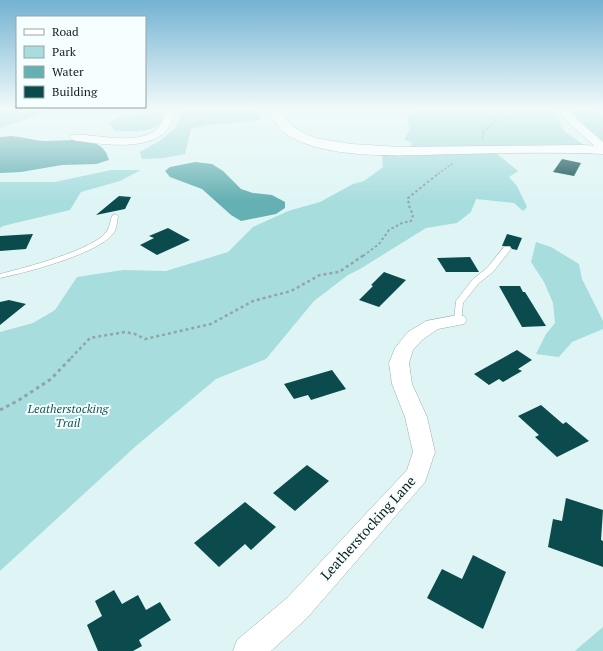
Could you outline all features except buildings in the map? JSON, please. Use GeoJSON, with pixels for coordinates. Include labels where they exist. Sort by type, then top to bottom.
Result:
{"type":"FeatureCollection","features":[{"type":"Feature","properties":{"kind":"street"},"geometry":{"type":"LineString","coordinates":[[86,139],[100,142],[135,139]]}},
{"type":"Feature","properties":{"kind":"street"},"geometry":{"type":"LineString","coordinates":[[308,139],[332,146],[412,151],[603,149]]}},
{"type":"Feature","properties":{"kind":"street"},"geometry":{"type":"LineString","coordinates":[[593,139],[603,149]]}},
{"type":"Feature","properties":{"kind":"street","name":"Leatherstocking Lane"},"geometry":{"type":"LineString","coordinates":[[248,651],[297,608],[417,475],[424,452],[416,417],[402,384],[399,363],[404,348],[415,336],[432,325],[458,320]]}},
{"type":"Feature","properties":{"kind":"lane"},"geometry":{"type":"LineString","coordinates":[[0,276],[36,267],[93,245],[111,231],[115,216]]}},
{"type":"Feature","properties":{"kind":"lane"},"geometry":{"type":"LineString","coordinates":[[458,320],[459,303],[476,281],[490,270],[507,249]]}},
{"type":"Feature","properties":{"kind":"path"},"geometry":{"type":"LineString","coordinates":[[0,410],[20,400],[51,379],[90,338],[125,332],[135,334],[145,339],[194,329],[211,324],[253,301],[291,291],[320,275],[338,272],[379,244],[389,230],[402,223],[411,221],[413,215],[409,206],[408,198],[417,188],[427,183],[456,161]]}},
{"type":"Feature","properties":{"kind":"green space"},"geometry":{"type":"Polygon","coordinates":[[[189,139],[185,154],[164,158],[142,159],[140,152],[161,140],[189,139]]]}},
{"type":"Feature","properties":{"kind":"green space"},"geometry":{"type":"Polygon","coordinates":[[[405,139],[576,139],[588,148],[411,147],[412,143],[405,139]]]}},
{"type":"Feature","properties":{"kind":"green space"},"geometry":{"type":"Polygon","coordinates":[[[598,139],[603,139],[603,144],[598,139]]]}},
{"type":"Feature","properties":{"kind":"green space","name":"Leatherstocking Trail"},"geometry":{"type":"Polygon","coordinates":[[[382,151],[496,153],[518,171],[509,177],[517,186],[527,207],[523,211],[514,203],[476,199],[471,212],[457,223],[426,228],[348,275],[314,301],[266,359],[216,379],[136,446],[0,571],[0,332],[33,323],[55,310],[77,277],[123,270],[166,271],[228,252],[253,227],[288,211],[320,202],[353,184],[364,181],[383,167],[382,151]]]}},
{"type":"Feature","properties":{"kind":"green space"},"geometry":{"type":"Polygon","coordinates":[[[111,170],[141,170],[120,181],[81,192],[70,210],[0,228],[0,182],[55,182],[111,170]]]}},
{"type":"Feature","properties":{"kind":"green space"},"geometry":{"type":"Polygon","coordinates":[[[536,242],[551,247],[579,264],[582,279],[603,321],[603,329],[572,342],[559,357],[536,354],[546,334],[555,323],[553,303],[544,282],[531,262],[536,242]]]}},
{"type":"Feature","properties":{"kind":"green space"},"geometry":{"type":"Polygon","coordinates":[[[603,627],[603,651],[575,651],[577,649],[603,627]]]}},
{"type":"Feature","properties":{"kind":"water"},"geometry":{"type":"Polygon","coordinates":[[[0,139],[33,139],[44,141],[82,140],[99,145],[105,151],[109,160],[96,164],[62,165],[21,172],[0,173],[0,139]]]}},
{"type":"Feature","properties":{"kind":"water"},"geometry":{"type":"Polygon","coordinates":[[[195,162],[212,164],[223,171],[241,189],[253,193],[272,195],[285,202],[285,208],[276,214],[241,221],[231,215],[202,189],[170,177],[165,171],[170,167],[195,162]]]}}]}
